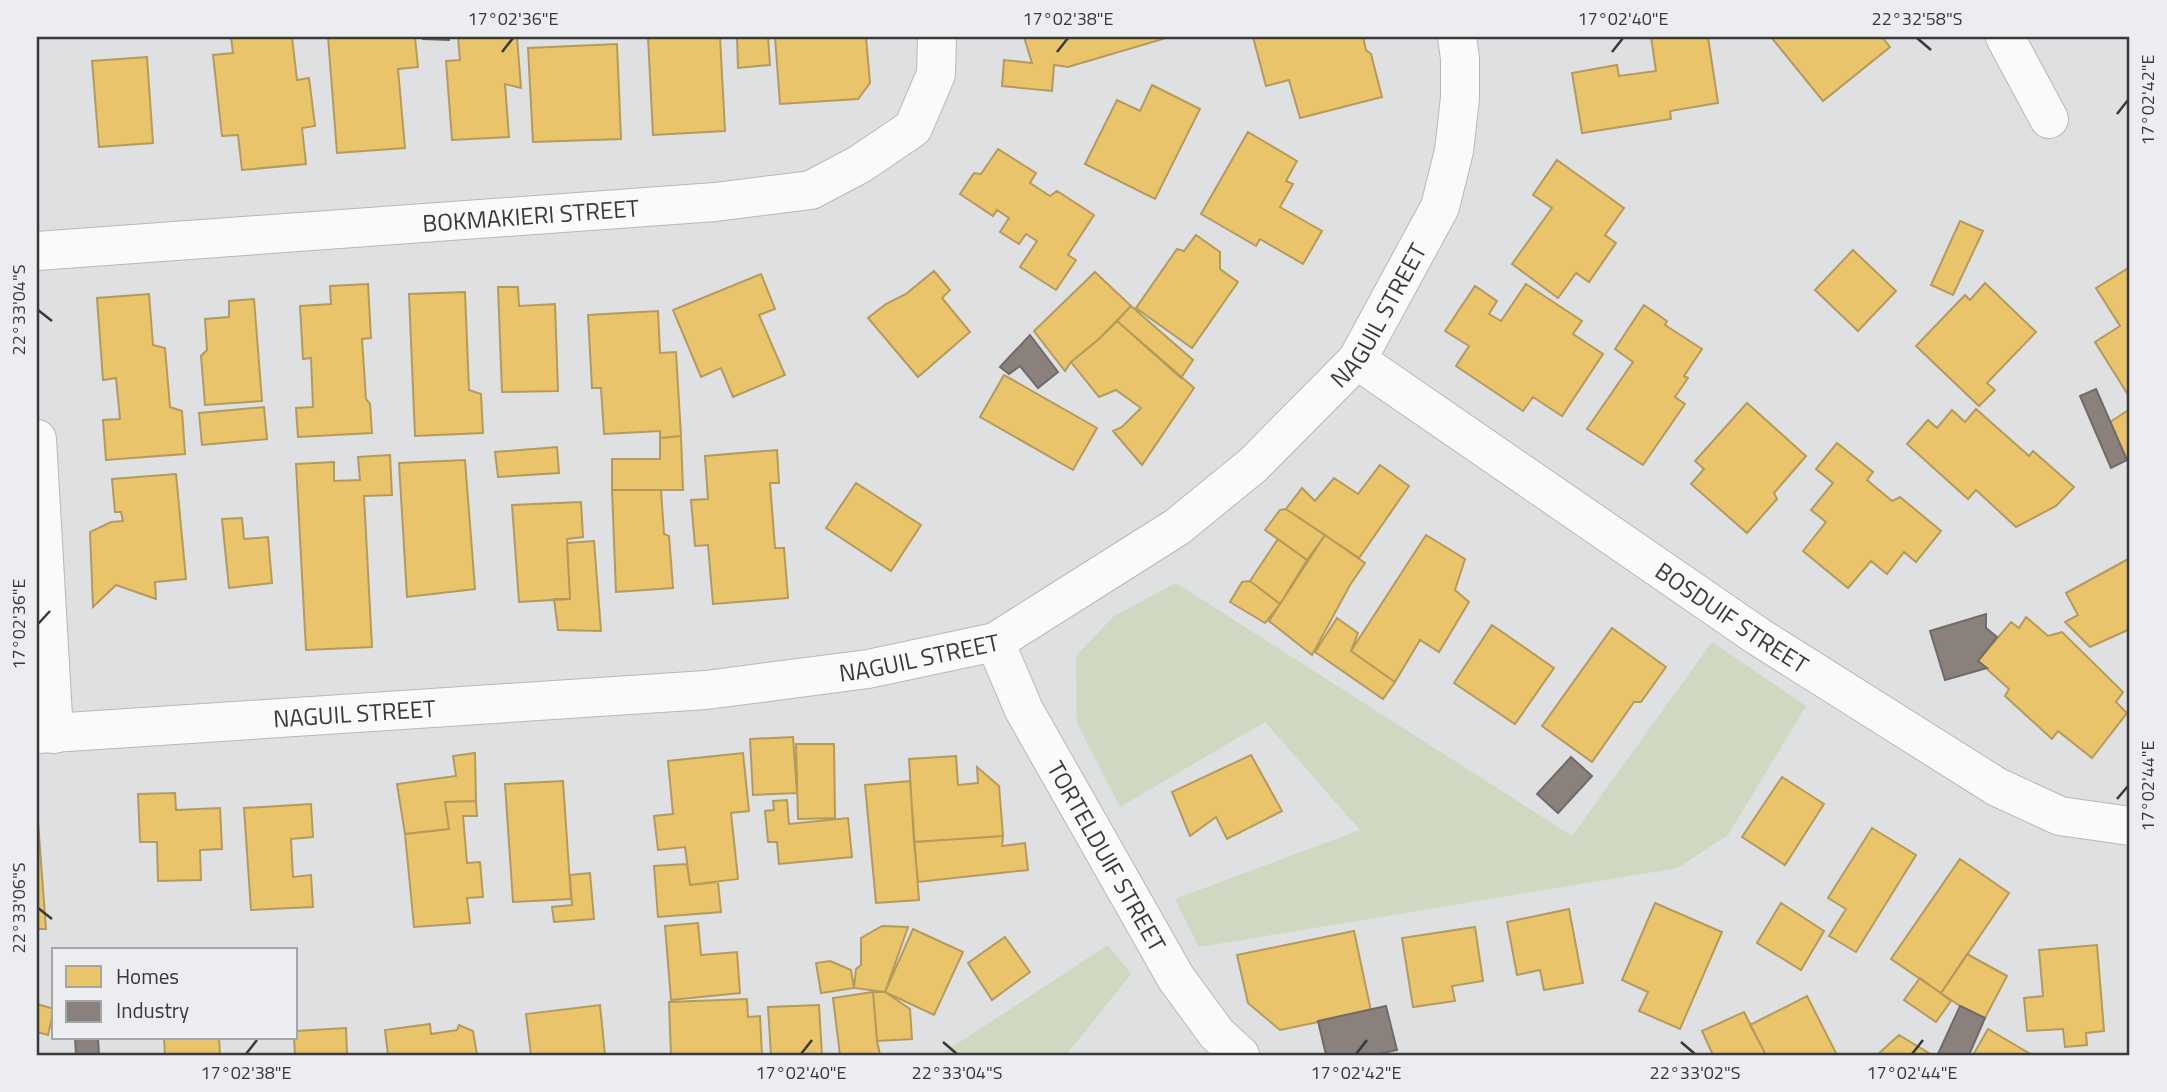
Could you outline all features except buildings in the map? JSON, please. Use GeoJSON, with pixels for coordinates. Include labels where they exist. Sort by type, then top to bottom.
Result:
{"type":"FeatureCollection","features":[{"type":"Feature","properties":{"kind":"street","name":"BOKMAKIERI STREET"},"geometry":{"type":"LineString","coordinates":[[37,251],[715,202],[811,190],[860,164],[913,128],[936,74],[937,37]]}},
{"type":"Feature","properties":{"kind":"street","name":"NAGUIL STREET"},"geometry":{"type":"LineString","coordinates":[[46,734],[706,690],[868,669],[995,642],[1177,527],[1253,465],[1357,360],[1440,207],[1454,151],[1460,98],[1457,37]]}},
{"type":"Feature","properties":{"kind":"street"},"geometry":{"type":"LineString","coordinates":[[2005,37],[2049,119]]}},
{"type":"Feature","properties":{"kind":"street","name":"BOSDUIF STREET"},"geometry":{"type":"LineString","coordinates":[[1357,360],[1759,637],[1997,787],[2060,816],[2130,826]]}},
{"type":"Feature","properties":{"kind":"street"},"geometry":{"type":"LineString","coordinates":[[37,439],[46,734]]}},
{"type":"Feature","properties":{"kind":"street","name":"TORTELDUIF STREET"},"geometry":{"type":"LineString","coordinates":[[995,642],[1024,710],[1176,978],[1217,1034],[1240,1055]]}},
{"type":"Feature","properties":{"kind":"green space"},"geometry":{"type":"Polygon","coordinates":[[[1176,583],[1572,836],[1712,642],[1806,706],[1728,835],[1678,868],[1199,947],[1175,899],[1360,830],[1265,722],[1120,807],[1077,723],[1076,656],[1114,616],[1176,583]]]}},
{"type":"Feature","properties":{"kind":"green space"},"geometry":{"type":"Polygon","coordinates":[[[1108,945],[1131,974],[1066,1055],[940,1055],[1108,945]]]}}]}
